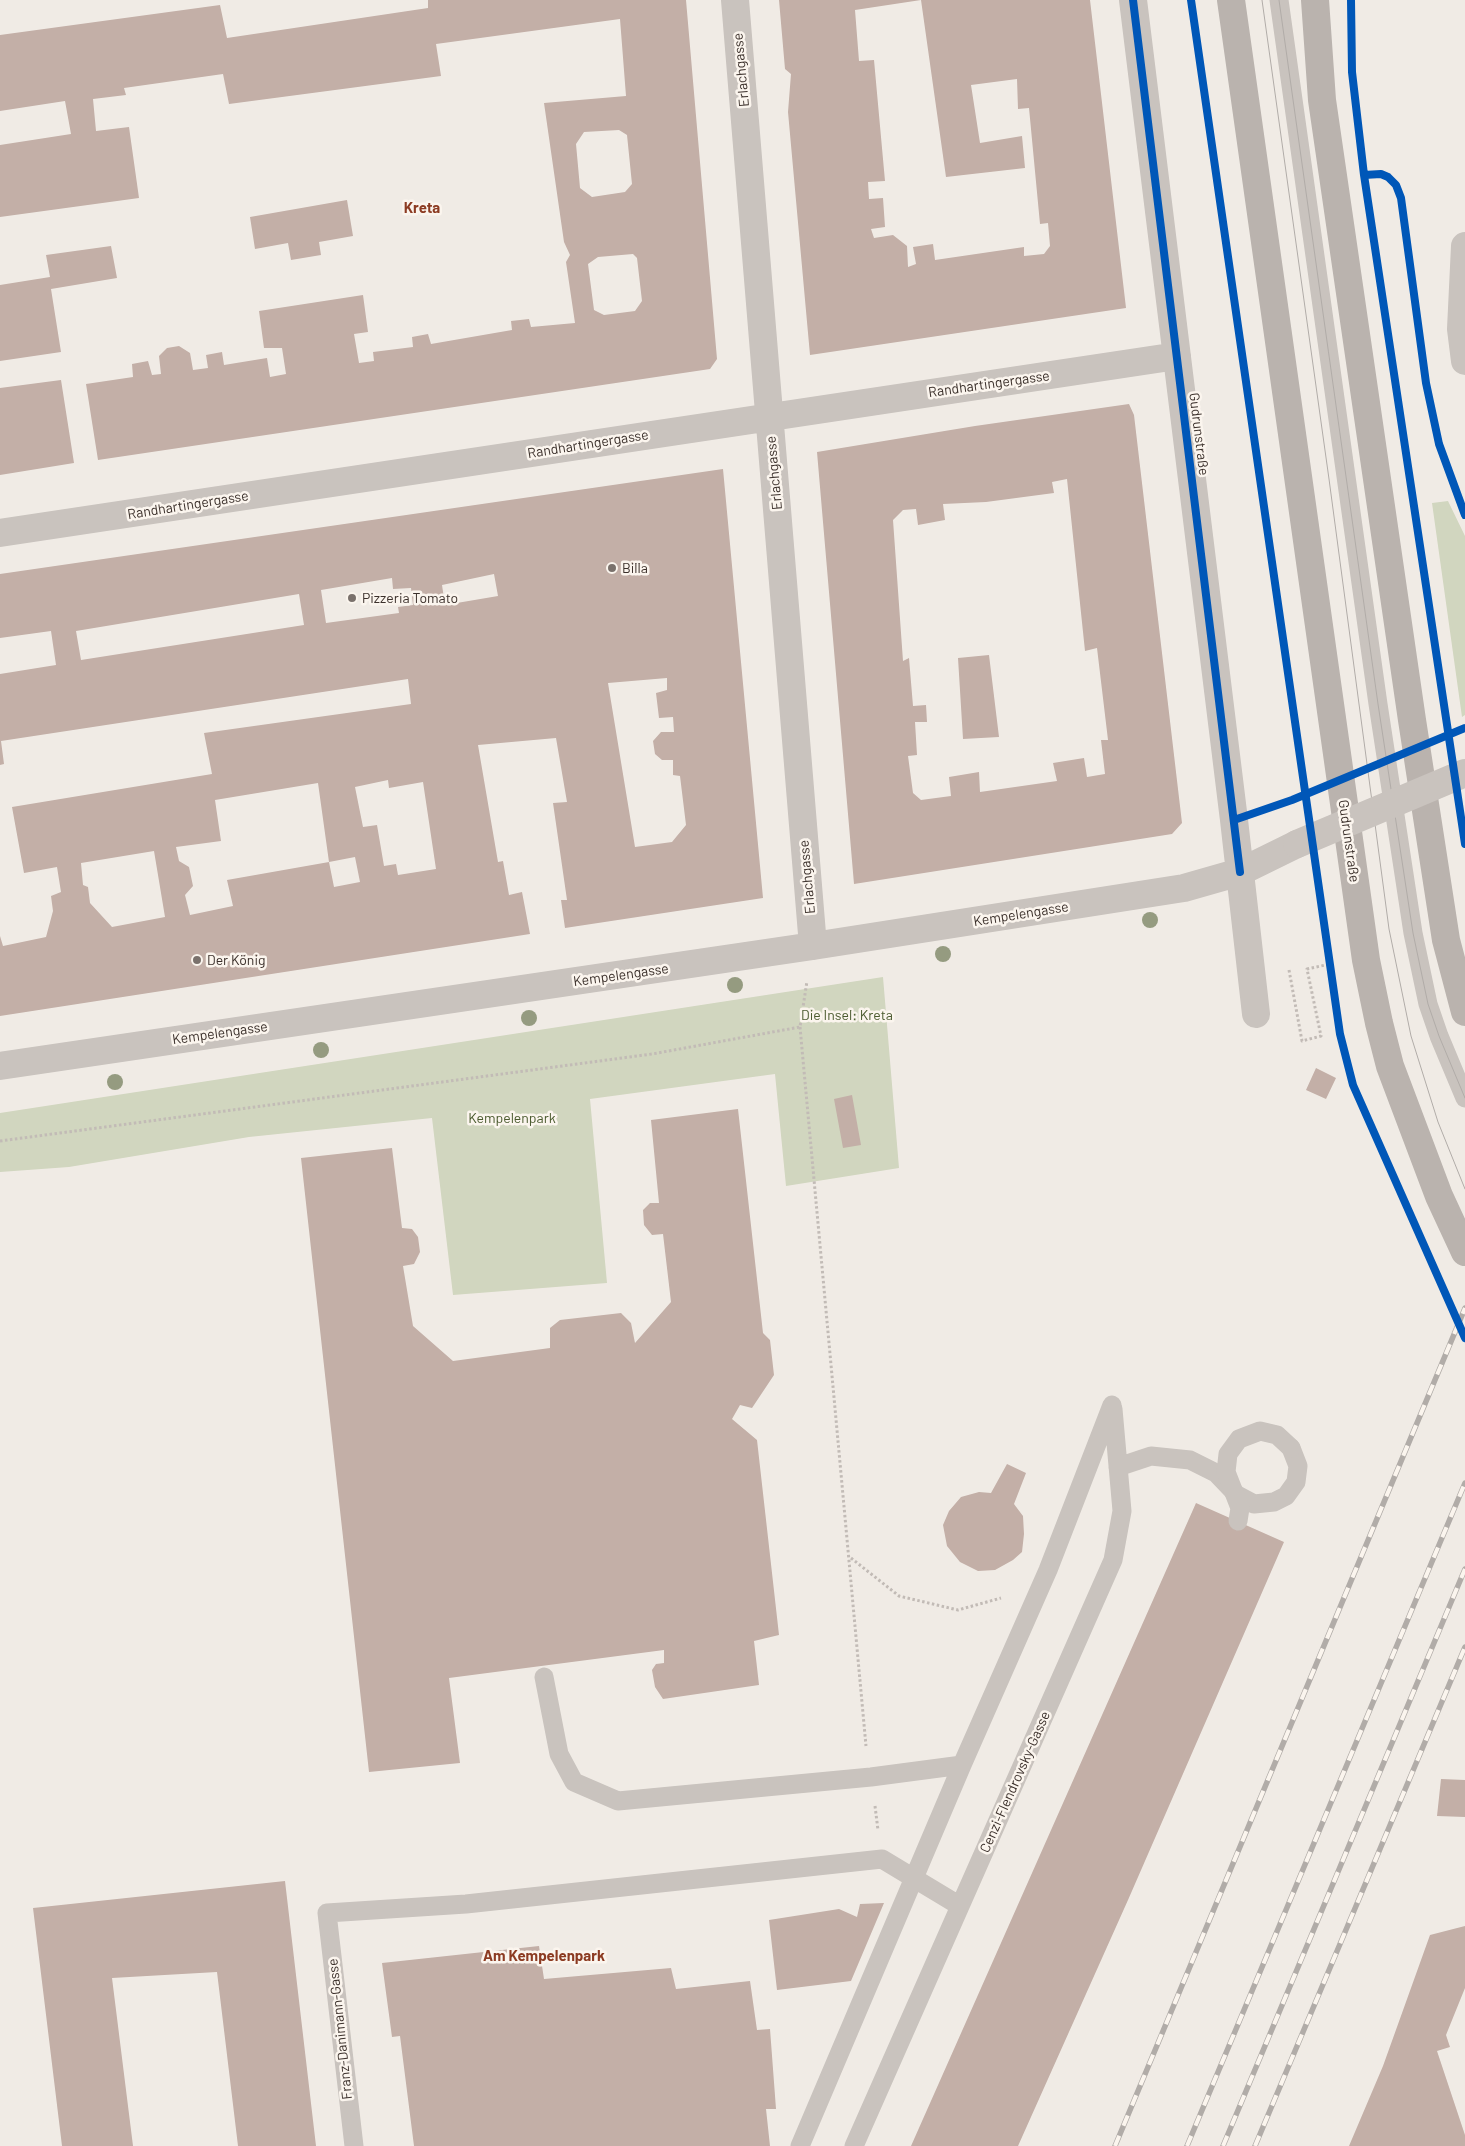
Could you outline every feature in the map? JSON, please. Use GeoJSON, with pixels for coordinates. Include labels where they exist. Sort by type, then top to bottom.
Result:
{"type":"FeatureCollection","features":[{"type":"Feature","properties":{"kind":"main road","name":"Gudrunstraße"},"geometry":{"type":"LineString","coordinates":[[1231,0],[1366,960],[1390,1066],[1439,1196],[1465,1252]]}},
{"type":"Feature","properties":{"kind":"main road"},"geometry":{"type":"LineString","coordinates":[[1315,0],[1323,109],[1412,720],[1446,940],[1465,1012]]}},
{"type":"Feature","properties":{"kind":"street","name":"Erlachgasse"},"geometry":{"type":"LineString","coordinates":[[735,0],[813,946]]}},
{"type":"Feature","properties":{"kind":"street","name":"Gudrunstraße"},"geometry":{"type":"LineString","coordinates":[[1133,0],[1256,1014]]}},
{"type":"Feature","properties":{"kind":"street"},"geometry":{"type":"LineString","coordinates":[[1465,246],[1461,329],[1465,361]]}},
{"type":"Feature","properties":{"kind":"street","name":"Randhartingergasse"},"geometry":{"type":"LineString","coordinates":[[0,533],[1177,356]]}},
{"type":"Feature","properties":{"kind":"street","name":"Kempelengasse"},"geometry":{"type":"LineString","coordinates":[[0,1066],[813,946],[1184,888],[1240,872],[1297,844],[1465,773]]}},
{"type":"Feature","properties":{"kind":"lane"},"geometry":{"type":"LineString","coordinates":[[1279,0],[1378,704],[1413,933],[1428,1004],[1465,1098]]}},
{"type":"Feature","properties":{"kind":"lane","name":"Cenzi-Flendrovsky-Gasse"},"geometry":{"type":"LineString","coordinates":[[854,2146],[1113,1560],[1122,1511],[1112,1405],[1039,1590]]}},
{"type":"Feature","properties":{"kind":"lane"},"geometry":{"type":"LineString","coordinates":[[1118,1466],[1151,1456],[1190,1460],[1216,1473],[1237,1495],[1254,1504],[1274,1502],[1286,1496],[1296,1482],[1298,1466],[1292,1448],[1277,1435],[1260,1431],[1239,1439],[1228,1454],[1226,1472],[1240,1508],[1238,1521]]}},
{"type":"Feature","properties":{"kind":"lane"},"geometry":{"type":"LineString","coordinates":[[800,2146],[913,1878],[1039,1590]]}},
{"type":"Feature","properties":{"kind":"lane"},"geometry":{"type":"LineString","coordinates":[[544,1677],[560,1754],[574,1782],[618,1801],[871,1777],[962,1765]]}},
{"type":"Feature","properties":{"kind":"lane"},"geometry":{"type":"LineString","coordinates":[[882,1859],[960,1906]]}},
{"type":"Feature","properties":{"kind":"lane","name":"Franz-Danimann-Gasse"},"geometry":{"type":"LineString","coordinates":[[354,2146],[327,1912],[466,1904],[882,1859]]}},
{"type":"Feature","properties":{"kind":"path"},"geometry":{"type":"LineString","coordinates":[[813,946],[800,1027],[871,1777],[882,1859]]}},
{"type":"Feature","properties":{"kind":"path"},"geometry":{"type":"LineString","coordinates":[[1329,954],[1331,973]]}},
{"type":"Feature","properties":{"kind":"path"},"geometry":{"type":"LineString","coordinates":[[1250,965],[1287,959],[1302,1041],[1321,1036],[1307,969],[1330,964]]}},
{"type":"Feature","properties":{"kind":"path"},"geometry":{"type":"LineString","coordinates":[[0,1141],[652,1054],[800,1027]]}},
{"type":"Feature","properties":{"kind":"path"},"geometry":{"type":"LineString","coordinates":[[850,1558],[899,1596],[958,1610],[1039,1590]]}},
{"type":"Feature","properties":{"kind":"green space"},"geometry":{"type":"Polygon","coordinates":[[[1448,501],[1465,536],[1465,715],[1462,717],[1432,503],[1448,501]]]}},
{"type":"Feature","properties":{"kind":"green space","name":"Kempelenpark"},"geometry":{"type":"Polygon","coordinates":[[[883,977],[899,1168],[786,1186],[775,1074],[590,1099],[607,1283],[453,1295],[432,1118],[249,1137],[69,1167],[0,1172],[0,1113],[883,977]]]}},
{"type":"Feature","properties":{"kind":"building"},"geometry":{"type":"Polygon","coordinates":[[[428,0],[686,0],[717,359],[710,369],[98,460],[86,384],[133,377],[132,364],[148,361],[152,375],[161,374],[159,356],[167,348],[179,346],[190,353],[193,370],[208,368],[206,355],[222,352],[224,365],[267,358],[270,377],[286,374],[282,348],[264,348],[259,311],[363,295],[368,332],[354,334],[359,363],[374,361],[373,352],[413,347],[412,337],[428,334],[431,344],[512,330],[511,321],[529,319],[531,327],[575,323],[566,262],[570,255],[564,242],[544,103],[626,96],[620,19],[436,44],[441,76],[229,104],[223,74],[124,88],[126,95],[93,99],[96,131],[129,127],[139,198],[0,217],[0,145],[71,134],[65,101],[0,111],[0,35],[220,5],[227,38],[428,8],[428,0]],[[619,130],[584,132],[576,144],[580,188],[592,197],[625,192],[632,184],[627,135],[619,130]],[[633,254],[598,257],[588,264],[594,310],[604,315],[635,311],[642,301],[637,258],[633,254]]]}},
{"type":"Feature","properties":{"kind":"building"},"geometry":{"type":"Polygon","coordinates":[[[779,0],[921,0],[1090,0],[1126,308],[810,355],[788,112],[791,74],[785,69],[779,0]],[[921,0],[855,10],[859,61],[874,60],[885,181],[868,182],[869,199],[883,198],[885,227],[871,229],[874,238],[893,235],[907,246],[908,267],[916,264],[913,247],[933,244],[935,260],[1024,247],[1024,256],[1044,254],[1050,246],[1048,223],[1040,224],[1029,108],[1018,109],[1017,79],[971,85],[980,143],[1022,136],[1025,168],[946,177],[921,0]]]}},
{"type":"Feature","properties":{"kind":"building"},"geometry":{"type":"Polygon","coordinates":[[[347,200],[353,236],[319,242],[321,255],[291,260],[288,243],[255,249],[250,217],[347,200]]]}},
{"type":"Feature","properties":{"kind":"building"},"geometry":{"type":"Polygon","coordinates":[[[111,246],[117,278],[51,289],[61,352],[0,361],[0,285],[50,277],[46,255],[111,246]]]}},
{"type":"Feature","properties":{"kind":"building"},"geometry":{"type":"Polygon","coordinates":[[[61,380],[74,463],[0,475],[0,388],[61,380]]]}},
{"type":"Feature","properties":{"kind":"building"},"geometry":{"type":"Polygon","coordinates":[[[1129,404],[1134,415],[1182,823],[1172,834],[854,884],[817,452],[975,426],[1129,404]],[[1067,479],[1052,482],[1054,493],[986,502],[943,504],[945,520],[918,525],[916,509],[903,510],[893,520],[903,661],[909,658],[913,706],[926,705],[927,722],[915,722],[917,755],[908,756],[913,793],[921,800],[951,796],[949,777],[979,772],[980,792],[1057,781],[1053,763],[1084,758],[1087,777],[1105,774],[1101,740],[1108,740],[1097,648],[1085,651],[1067,479]]]}},
{"type":"Feature","properties":{"kind":"building"},"geometry":{"type":"Polygon","coordinates":[[[723,469],[763,898],[565,928],[561,900],[567,900],[553,803],[567,802],[556,738],[478,745],[498,862],[503,861],[509,895],[522,892],[530,934],[0,1016],[0,936],[3,946],[46,937],[53,911],[51,896],[61,892],[57,867],[24,873],[12,807],[212,774],[204,733],[411,704],[408,679],[1,741],[4,764],[0,765],[0,674],[56,665],[51,631],[0,638],[0,574],[723,469]],[[494,574],[442,585],[445,605],[498,596],[494,574]],[[392,578],[321,590],[326,623],[399,613],[398,607],[413,605],[411,588],[393,589],[392,578]],[[299,594],[76,631],[81,660],[304,625],[299,594]],[[667,678],[608,683],[635,847],[672,842],[686,825],[680,776],[673,775],[673,760],[662,760],[655,754],[653,741],[661,732],[674,732],[673,717],[659,718],[656,693],[667,690],[667,678]],[[388,780],[355,787],[363,827],[377,825],[384,866],[396,864],[398,875],[436,869],[423,782],[389,788],[388,780]],[[318,783],[215,800],[221,841],[176,847],[179,861],[189,867],[193,886],[185,895],[190,915],[233,906],[227,880],[329,862],[318,783]],[[154,851],[81,863],[83,885],[88,887],[90,903],[112,927],[165,917],[154,851]],[[355,857],[329,862],[334,887],[360,882],[355,857]]]}},
{"type":"Feature","properties":{"kind":"building"},"geometry":{"type":"Polygon","coordinates":[[[989,655],[999,737],[963,739],[958,658],[989,655]]]}},
{"type":"Feature","properties":{"kind":"building"},"geometry":{"type":"Polygon","coordinates":[[[1316,1068],[1336,1078],[1326,1099],[1306,1090],[1316,1068]]]}},
{"type":"Feature","properties":{"kind":"building"},"geometry":{"type":"Polygon","coordinates":[[[852,1095],[861,1145],[843,1148],[834,1099],[852,1095]]]}},
{"type":"Feature","properties":{"kind":"building"},"geometry":{"type":"Polygon","coordinates":[[[738,1109],[763,1333],[770,1340],[774,1375],[752,1408],[740,1405],[732,1419],[757,1440],[779,1635],[754,1641],[759,1685],[663,1699],[655,1687],[652,1670],[656,1664],[664,1663],[664,1650],[449,1678],[460,1763],[369,1772],[301,1158],[392,1148],[402,1228],[412,1229],[418,1237],[420,1252],[414,1264],[403,1266],[413,1326],[453,1361],[550,1348],[550,1328],[560,1320],[621,1313],[631,1323],[635,1343],[671,1302],[663,1234],[652,1235],[644,1225],[643,1210],[650,1203],[659,1203],[651,1120],[738,1109]]]}},
{"type":"Feature","properties":{"kind":"building"},"geometry":{"type":"Polygon","coordinates":[[[1007,1464],[1026,1473],[1014,1504],[1023,1516],[1022,1552],[1013,1560],[995,1570],[978,1571],[960,1562],[947,1546],[943,1525],[949,1511],[961,1497],[979,1492],[991,1493],[1007,1464]]]}},
{"type":"Feature","properties":{"kind":"building"},"geometry":{"type":"Polygon","coordinates":[[[1196,1503],[1284,1542],[1128,1900],[1018,2146],[911,2146],[1196,1503]]]}},
{"type":"Feature","properties":{"kind":"building"},"geometry":{"type":"Polygon","coordinates":[[[1441,1779],[1465,1780],[1465,1817],[1437,1816],[1441,1779]]]}},
{"type":"Feature","properties":{"kind":"building"},"geometry":{"type":"Polygon","coordinates":[[[285,1881],[316,2146],[238,2146],[217,1972],[112,1978],[133,2146],[62,2146],[33,1908],[285,1881]]]}},
{"type":"Feature","properties":{"kind":"building"},"geometry":{"type":"Polygon","coordinates":[[[884,1903],[851,1981],[777,1990],[769,1920],[839,1909],[857,1917],[860,1904],[884,1903]]]}},
{"type":"Feature","properties":{"kind":"building"},"geometry":{"type":"Polygon","coordinates":[[[1465,1926],[1465,1988],[1446,2035],[1450,2047],[1437,2051],[1465,2135],[1465,2146],[1349,2146],[1383,2066],[1430,1935],[1465,1926]]]}},
{"type":"Feature","properties":{"kind":"building"},"geometry":{"type":"Polygon","coordinates":[[[539,1946],[544,1979],[671,1968],[676,1989],[750,1981],[757,2030],[770,2029],[776,2109],[766,2109],[770,2146],[414,2146],[400,2036],[392,2037],[382,1963],[539,1946]]]}},
{"type":"Feature","properties":{"kind":"tram line"},"geometry":{"type":"LineString","coordinates":[[1262,0],[1329,479],[1389,929],[1411,1036],[1438,1122],[1465,1189]]}},
{"type":"Feature","properties":{"kind":"tram line"},"geometry":{"type":"LineString","coordinates":[[1279,0],[1378,704],[1413,933],[1428,1004],[1465,1098]]}},
{"type":"Feature","properties":{"kind":"railway"},"geometry":{"type":"LineString","coordinates":[[1115,2146],[1465,1308]]}},
{"type":"Feature","properties":{"kind":"railway"},"geometry":{"type":"LineString","coordinates":[[1187,2146],[1465,1483]]}},
{"type":"Feature","properties":{"kind":"railway"},"geometry":{"type":"LineString","coordinates":[[1223,2146],[1465,1569]]}},
{"type":"Feature","properties":{"kind":"railway"},"geometry":{"type":"LineString","coordinates":[[1255,2146],[1465,1647]]}},
{"type":"Feature","properties":{"kind":"cycle path"},"geometry":{"type":"LineString","coordinates":[[1133,0],[1240,872]]}},
{"type":"Feature","properties":{"kind":"cycle path"},"geometry":{"type":"LineString","coordinates":[[1191,0],[1340,1034],[1353,1085],[1465,1338]]}},
{"type":"Feature","properties":{"kind":"cycle path"},"geometry":{"type":"LineString","coordinates":[[1351,0],[1352,72],[1364,175],[1465,844]]}},
{"type":"Feature","properties":{"kind":"cycle path"},"geometry":{"type":"LineString","coordinates":[[1364,175],[1381,174],[1388,177],[1396,185],[1401,198],[1426,383],[1439,444],[1465,515]]}},
{"type":"Feature","properties":{"kind":"cycle path"},"geometry":{"type":"LineString","coordinates":[[1234,820],[1292,800],[1465,728]]}},
{"type":"Feature","properties":{"kind":"place","name":"Billa"},"geometry":{"type":"Point","coordinates":[612,568]}},
{"type":"Feature","properties":{"kind":"place","name":"Pizzeria Tomato"},"geometry":{"type":"Point","coordinates":[352,598]}},
{"type":"Feature","properties":{"kind":"place","name":"Der König"},"geometry":{"type":"Point","coordinates":[197,960]}},
{"type":"Feature","properties":{"kind":"district","name":"Kreta"},"geometry":{"type":"Point","coordinates":[422,208]}},
{"type":"Feature","properties":{"kind":"district","name":"Am Kempelenpark"},"geometry":{"type":"Point","coordinates":[544,1956]}},
{"type":"Feature","properties":{"kind":"park label","name":"Die Insel: Kreta"},"geometry":{"type":"Point","coordinates":[847,1015]}}]}
